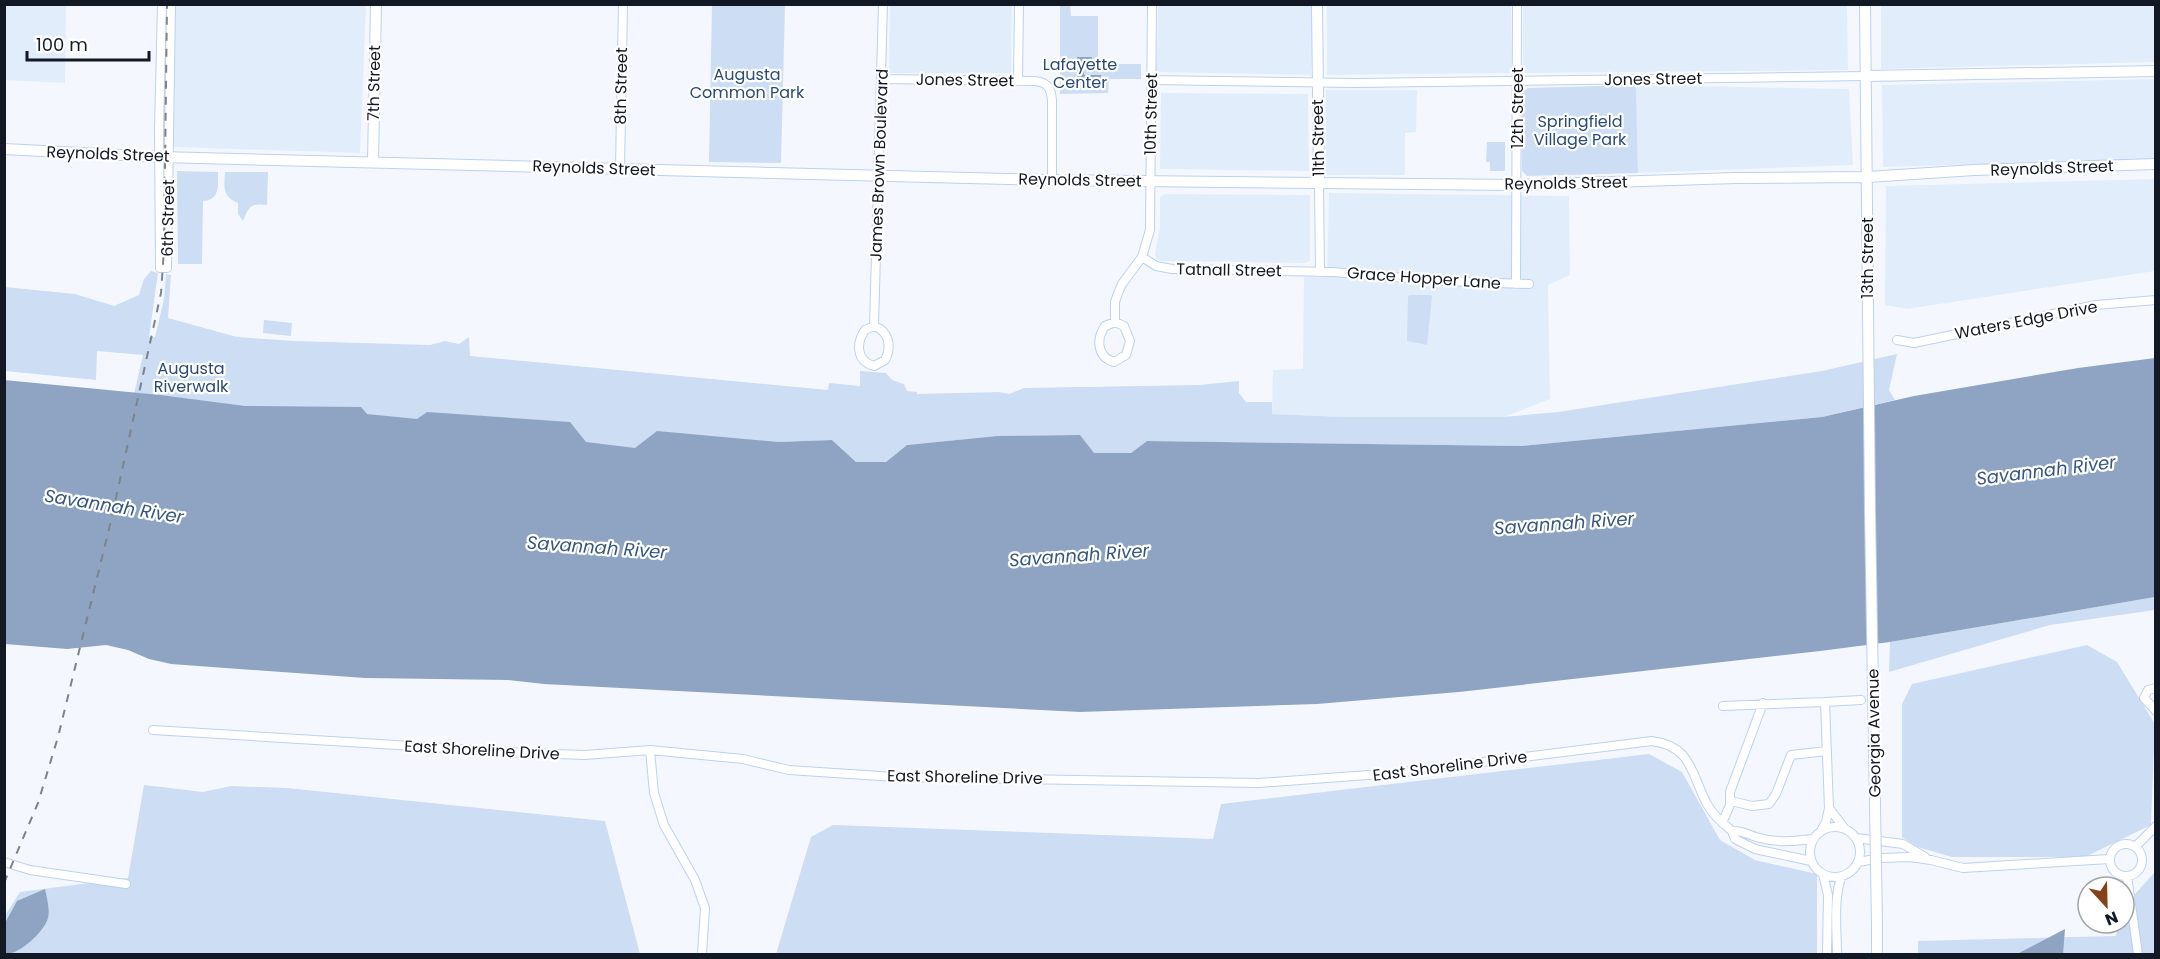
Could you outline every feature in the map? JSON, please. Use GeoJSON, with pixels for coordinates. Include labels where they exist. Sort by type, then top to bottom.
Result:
{"type":"FeatureCollection","features":[{"type":"Feature","properties":{"kind":"main road","name":"7th Street"},"geometry":{"type":"LineString","coordinates":[[373,162],[376,4]]}},
{"type":"Feature","properties":{"kind":"main road","name":"11th Street"},"geometry":{"type":"LineString","coordinates":[[1317,4],[1318,183]]}},
{"type":"Feature","properties":{"kind":"main road","name":"13th Street"},"geometry":{"type":"LineString","coordinates":[[1864,4],[1868,177],[1870,512]]}},
{"type":"Feature","properties":{"kind":"main road","name":"Jones Street"},"geometry":{"type":"LineString","coordinates":[[1866,76],[2156,71]]}},
{"type":"Feature","properties":{"kind":"main road","name":"Reynolds Street"},"geometry":{"type":"LineString","coordinates":[[4,149],[165,157],[1052,180],[1517,185],[1737,178],[1868,177],[1974,170],[2156,165]]}},
{"type":"Feature","properties":{"kind":"main road","name":"Georgia Avenue"},"geometry":{"type":"LineString","coordinates":[[1870,512],[1877,954]]}},
{"type":"Feature","properties":{"kind":"street","name":"6th Street"},"geometry":{"type":"LineString","coordinates":[[162,4],[165,157],[164,268]]}},
{"type":"Feature","properties":{"kind":"street","name":"6th Street"},"geometry":{"type":"LineString","coordinates":[[165,157],[171,4]]}},
{"type":"Feature","properties":{"kind":"street","name":"8th Street"},"geometry":{"type":"LineString","coordinates":[[620,168],[623,4]]}},
{"type":"Feature","properties":{"kind":"street","name":"James Brown Boulevard"},"geometry":{"type":"LineString","coordinates":[[874,326],[883,4]]}},
{"type":"Feature","properties":{"kind":"street"},"geometry":{"type":"LineString","coordinates":[[1018,4],[1018,81]]}},
{"type":"Feature","properties":{"kind":"street","name":"10th Street"},"geometry":{"type":"LineString","coordinates":[[1115,322],[1115,302],[1120,288],[1142,257],[1150,230],[1152,4]]}},
{"type":"Feature","properties":{"kind":"street","name":"12th Street"},"geometry":{"type":"LineString","coordinates":[[1516,284],[1517,4]]}},
{"type":"Feature","properties":{"kind":"street","name":"Jones Street"},"geometry":{"type":"LineString","coordinates":[[1151,80],[1317,83],[1866,76]]}},
{"type":"Feature","properties":{"kind":"street","name":"Jones Street"},"geometry":{"type":"LineString","coordinates":[[882,79],[1041,81],[1048,86],[1052,100],[1052,180]]}},
{"type":"Feature","properties":{"kind":"street","name":"11th Street"},"geometry":{"type":"LineString","coordinates":[[1318,183],[1320,272]]}},
{"type":"Feature","properties":{"kind":"street","name":"Tatnall Street"},"geometry":{"type":"LineString","coordinates":[[1142,257],[1156,266],[1172,269],[1320,272]]}},
{"type":"Feature","properties":{"kind":"street","name":"Grace Hopper Lane"},"geometry":{"type":"LineString","coordinates":[[1320,272],[1529,284]]}},
{"type":"Feature","properties":{"kind":"street","name":"Waters Edge Drive"},"geometry":{"type":"LineString","coordinates":[[1897,340],[1914,343],[2096,305],[2156,300]]}},
{"type":"Feature","properties":{"kind":"street","name":"10th Street"},"geometry":{"type":"LineString","coordinates":[[1115,322],[1126,329],[1130,342],[1126,355],[1114,362],[1102,354],[1099,341],[1105,326],[1115,322]]}},
{"type":"Feature","properties":{"kind":"street"},"geometry":{"type":"LineString","coordinates":[[874,326],[883,330],[889,346],[885,360],[874,366],[862,359],[859,346],[865,330],[874,326]]}},
{"type":"Feature","properties":{"kind":"street"},"geometry":{"type":"LineString","coordinates":[[2156,688],[2148,690],[2144,698],[2156,711]]}},
{"type":"Feature","properties":{"kind":"street"},"geometry":{"type":"LineString","coordinates":[[1723,706],[1861,700]]}},
{"type":"Feature","properties":{"kind":"street"},"geometry":{"type":"LineString","coordinates":[[1825,702],[1829,808],[1826,822],[1814,838],[1809,853],[1811,861],[1823,874],[1842,876],[1851,871],[1858,862],[1860,850],[1856,838]]}},
{"type":"Feature","properties":{"kind":"street"},"geometry":{"type":"LineString","coordinates":[[1722,823],[1731,801],[1730,792],[1763,703]]}},
{"type":"Feature","properties":{"kind":"street","name":"East Shoreline Drive"},"geometry":{"type":"LineString","coordinates":[[153,730],[526,753],[585,754],[650,750],[742,759],[789,770],[895,777],[1259,783],[1395,773],[1652,741],[1666,744],[1685,757],[1707,804],[1722,823],[1732,831],[1735,838],[1755,849],[1811,861]]}},
{"type":"Feature","properties":{"kind":"street"},"geometry":{"type":"LineString","coordinates":[[650,750],[654,793],[664,825],[695,880],[705,908],[702,954]]}},
{"type":"Feature","properties":{"kind":"street"},"geometry":{"type":"LineString","coordinates":[[1731,801],[1752,806],[1769,804],[1776,794],[1791,754],[1827,751]]}},
{"type":"Feature","properties":{"kind":"street"},"geometry":{"type":"LineString","coordinates":[[1829,808],[1845,829],[1856,838],[1903,844],[1931,860]]}},
{"type":"Feature","properties":{"kind":"street"},"geometry":{"type":"LineString","coordinates":[[2135,847],[2156,826]]}},
{"type":"Feature","properties":{"kind":"street"},"geometry":{"type":"LineString","coordinates":[[1821,831],[1832,827],[1845,829]]}},
{"type":"Feature","properties":{"kind":"street"},"geometry":{"type":"LineString","coordinates":[[1732,831],[1740,830],[1751,836],[1773,840],[1799,841],[1814,838]]}},
{"type":"Feature","properties":{"kind":"street"},"geometry":{"type":"LineString","coordinates":[[2122,875],[2112,870],[2110,854],[2117,846],[2128,844],[2141,853],[2142,863],[2136,872],[2129,875]]}},
{"type":"Feature","properties":{"kind":"street"},"geometry":{"type":"LineString","coordinates":[[1858,862],[1897,857],[1931,860],[1963,868],[2109,859]]}},
{"type":"Feature","properties":{"kind":"street"},"geometry":{"type":"LineString","coordinates":[[4,862],[30,870],[126,884]]}},
{"type":"Feature","properties":{"kind":"street"},"geometry":{"type":"LineString","coordinates":[[1823,874],[1828,895],[1827,954]]}},
{"type":"Feature","properties":{"kind":"street"},"geometry":{"type":"LineString","coordinates":[[1837,954],[1838,896],[1842,876]]}},
{"type":"Feature","properties":{"kind":"street"},"geometry":{"type":"LineString","coordinates":[[2135,935],[2138,954]]}},
{"type":"Feature","properties":{"kind":"shaded area"},"geometry":{"type":"Polygon","coordinates":[[[4,5],[66,5],[65,83],[5,80],[4,5]]]}},
{"type":"Feature","properties":{"kind":"shaded area"},"geometry":{"type":"Polygon","coordinates":[[[175,5],[366,5],[360,153],[174,147],[175,5]]]}},
{"type":"Feature","properties":{"kind":"shaded area"},"geometry":{"type":"Polygon","coordinates":[[[890,5],[1012,5],[1011,73],[889,73],[890,5]]]}},
{"type":"Feature","properties":{"kind":"shaded area"},"geometry":{"type":"Polygon","coordinates":[[[1158,5],[1314,5],[1311,75],[1156,72],[1158,5]]]}},
{"type":"Feature","properties":{"kind":"shaded area"},"geometry":{"type":"Polygon","coordinates":[[[1327,5],[1511,5],[1512,73],[1327,75],[1327,5]]]}},
{"type":"Feature","properties":{"kind":"shaded area"},"geometry":{"type":"Polygon","coordinates":[[[1523,5],[1847,5],[1848,70],[1523,73],[1523,5]]]}},
{"type":"Feature","properties":{"kind":"shaded area"},"geometry":{"type":"Polygon","coordinates":[[[1881,5],[2155,5],[2155,62],[1881,69],[1881,5]]]}},
{"type":"Feature","properties":{"kind":"shaded area"},"geometry":{"type":"Polygon","coordinates":[[[2155,79],[2155,159],[1883,167],[1882,85],[2155,79]]]}},
{"type":"Feature","properties":{"kind":"shaded area"},"geometry":{"type":"Polygon","coordinates":[[[1636,85],[1849,89],[1853,165],[1638,173],[1636,85]]]}},
{"type":"Feature","properties":{"kind":"shaded area"},"geometry":{"type":"Polygon","coordinates":[[[1326,90],[1417,90],[1416,132],[1405,133],[1405,175],[1325,175],[1326,90]]]}},
{"type":"Feature","properties":{"kind":"shaded area"},"geometry":{"type":"Polygon","coordinates":[[[1161,93],[1308,94],[1309,171],[1160,169],[1161,93]]]}},
{"type":"Feature","properties":{"kind":"shaded area"},"geometry":{"type":"Polygon","coordinates":[[[2155,179],[2155,271],[1907,309],[1885,305],[1886,186],[2155,179]]]}},
{"type":"Feature","properties":{"kind":"shaded area"},"geometry":{"type":"Polygon","coordinates":[[[1329,193],[1569,196],[1570,275],[1548,285],[1550,399],[1504,417],[1343,417],[1272,414],[1273,370],[1303,369],[1304,277],[1327,277],[1329,193]]]}},
{"type":"Feature","properties":{"kind":"shaded area"},"geometry":{"type":"Polygon","coordinates":[[[1165,194],[1310,195],[1310,260],[1306,263],[1160,261],[1155,254],[1160,227],[1160,197],[1165,194]]]}},
{"type":"Feature","properties":{"kind":"green space","name":"Augusta Common Park"},"geometry":{"type":"Polygon","coordinates":[[[712,5],[785,5],[781,163],[709,162],[712,5]]]}},
{"type":"Feature","properties":{"kind":"green space","name":"Lafayette Center"},"geometry":{"type":"Polygon","coordinates":[[[1060,5],[1070,5],[1071,16],[1098,16],[1098,64],[1141,64],[1141,79],[1109,79],[1108,93],[1060,94],[1060,5]]]}},
{"type":"Feature","properties":{"kind":"green space","name":"Springfield Village Park"},"geometry":{"type":"Polygon","coordinates":[[[1636,85],[1638,173],[1527,176],[1522,171],[1522,93],[1528,88],[1636,85]]]}},
{"type":"Feature","properties":{"kind":"green space"},"geometry":{"type":"Polygon","coordinates":[[[1487,142],[1505,142],[1505,171],[1490,171],[1490,162],[1486,162],[1487,142]]]}},
{"type":"Feature","properties":{"kind":"green space"},"geometry":{"type":"Polygon","coordinates":[[[177,171],[218,172],[218,187],[215,195],[203,201],[202,264],[178,264],[177,171]]]}},
{"type":"Feature","properties":{"kind":"green space"},"geometry":{"type":"Polygon","coordinates":[[[225,172],[268,172],[267,205],[251,207],[243,221],[238,214],[238,203],[229,198],[225,190],[225,172]]]}},
{"type":"Feature","properties":{"kind":"green space","name":"Augusta Riverwalk"},"geometry":{"type":"Polygon","coordinates":[[[151,271],[158,273],[149,337],[155,337],[164,299],[166,274],[171,275],[168,318],[237,337],[430,345],[445,341],[459,344],[469,337],[470,356],[828,390],[829,383],[860,386],[860,371],[886,373],[892,380],[904,384],[907,391],[917,392],[917,394],[999,392],[1009,394],[1024,388],[1200,385],[1239,381],[1239,393],[1246,402],[1272,402],[1272,414],[1343,417],[1503,417],[1558,412],[1822,371],[1897,354],[1889,390],[1895,400],[1822,417],[1522,446],[1147,441],[1131,453],[1093,453],[1080,435],[997,436],[907,445],[886,462],[856,462],[832,440],[778,442],[647,459],[127,424],[143,355],[97,351],[96,380],[5,371],[4,287],[75,294],[114,306],[139,295],[144,279],[151,271]]]}},
{"type":"Feature","properties":{"kind":"green space"},"geometry":{"type":"Polygon","coordinates":[[[1431,295],[1432,297],[1427,345],[1407,341],[1408,296],[1431,295]]]}},
{"type":"Feature","properties":{"kind":"green space"},"geometry":{"type":"Polygon","coordinates":[[[264,320],[292,323],[291,336],[263,333],[264,320]]]}},
{"type":"Feature","properties":{"kind":"green space"},"geometry":{"type":"Polygon","coordinates":[[[2155,597],[2155,610],[2050,625],[1889,672],[1890,642],[2155,597]]]}},
{"type":"Feature","properties":{"kind":"green space"},"geometry":{"type":"Polygon","coordinates":[[[2087,645],[2117,662],[2155,724],[2151,825],[2085,857],[1952,857],[1918,847],[1902,837],[1902,704],[1912,684],[2087,645]]]}},
{"type":"Feature","properties":{"kind":"green space"},"geometry":{"type":"Polygon","coordinates":[[[1649,754],[1682,772],[1720,840],[1755,860],[1817,874],[1817,954],[776,954],[811,837],[833,825],[1213,839],[1221,804],[1649,754]]]}},
{"type":"Feature","properties":{"kind":"green space"},"geometry":{"type":"Polygon","coordinates":[[[144,785],[203,792],[231,786],[287,788],[605,821],[640,954],[5,954],[4,917],[20,892],[128,878],[144,785]]]}},
{"type":"Feature","properties":{"kind":"green space"},"geometry":{"type":"Polygon","coordinates":[[[2155,872],[2155,954],[1918,954],[1918,941],[2136,935],[2136,893],[2155,872]]]}},
{"type":"Feature","properties":{"kind":"water"},"geometry":{"type":"Polygon","coordinates":[[[1077,57],[1092,57],[1092,63],[1084,63],[1084,75],[1101,75],[1101,88],[1091,88],[1091,83],[1069,83],[1069,78],[1077,78],[1077,57]]]}},
{"type":"Feature","properties":{"kind":"water","name":"Savannah River"},"geometry":{"type":"Polygon","coordinates":[[[2155,358],[2155,597],[1890,642],[1459,692],[1317,704],[1080,712],[544,684],[508,680],[365,678],[171,664],[106,645],[67,649],[5,644],[4,380],[160,395],[245,406],[361,407],[367,414],[417,419],[427,412],[570,422],[586,442],[635,448],[657,431],[778,442],[832,440],[856,462],[886,462],[907,445],[997,436],[1080,435],[1094,453],[1131,453],[1147,441],[1522,446],[1822,417],[1914,396],[2078,368],[2155,358]]]}},
{"type":"Feature","properties":{"kind":"water"},"geometry":{"type":"Polygon","coordinates":[[[45,889],[49,911],[46,924],[24,947],[5,954],[5,923],[17,901],[45,889]]]}},
{"type":"Feature","properties":{"kind":"water"},"geometry":{"type":"Polygon","coordinates":[[[2065,929],[2063,954],[2006,954],[2019,953],[2065,929]]]}},
{"type":"Feature","properties":{"kind":"railway"},"geometry":{"type":"LineString","coordinates":[[4,883],[38,803],[58,737],[110,525],[161,293],[164,250],[167,4]]}}]}
